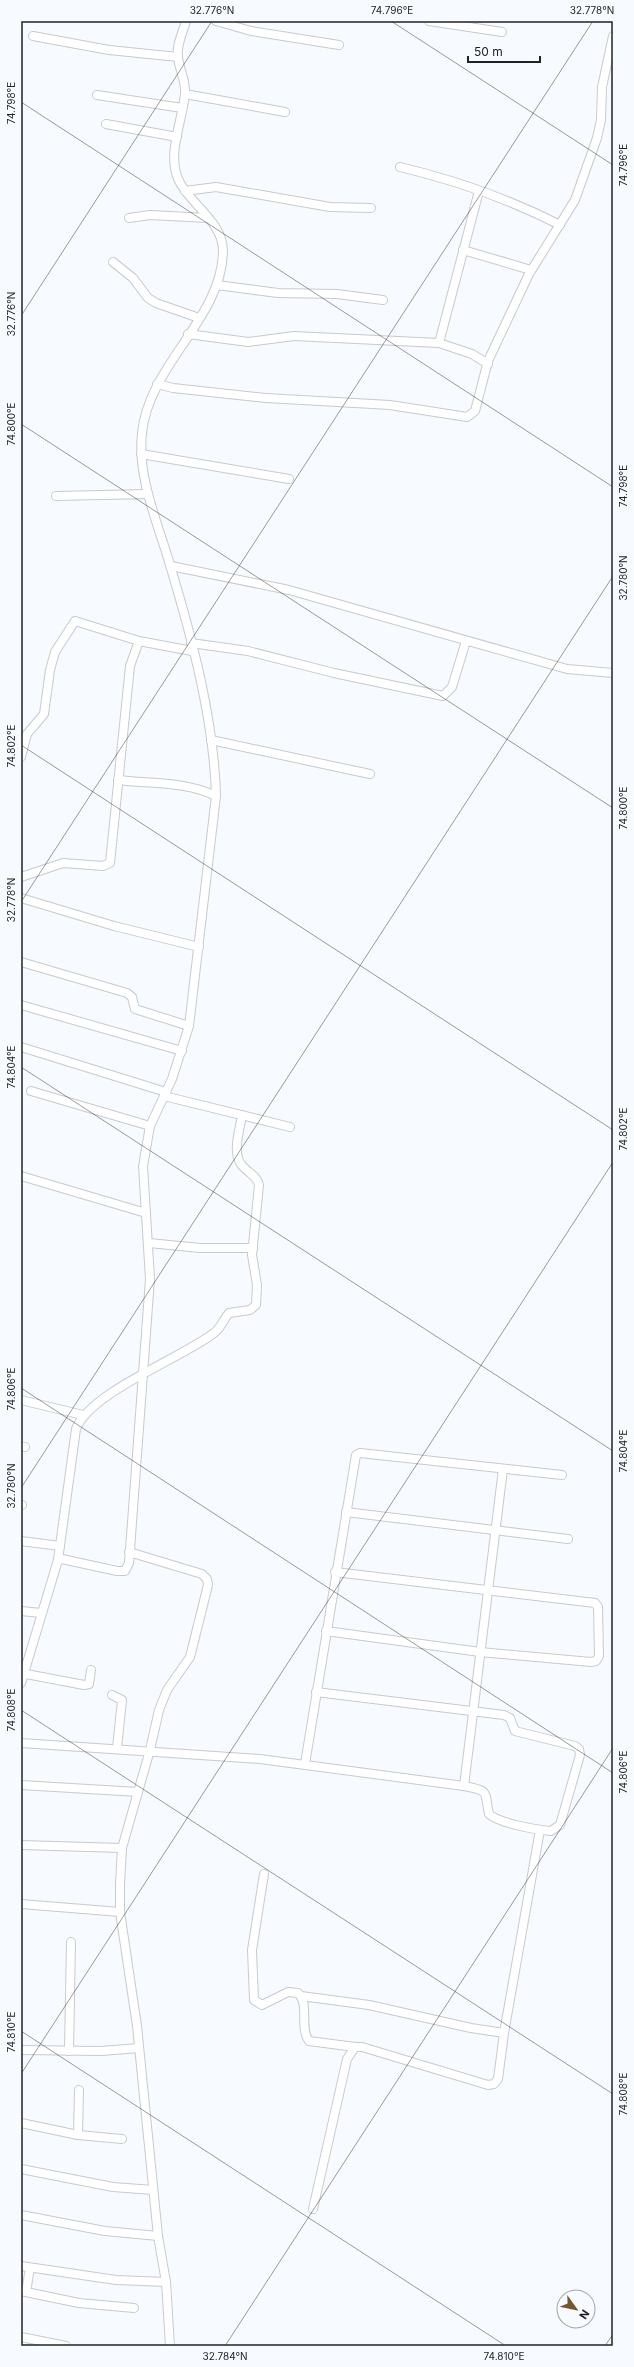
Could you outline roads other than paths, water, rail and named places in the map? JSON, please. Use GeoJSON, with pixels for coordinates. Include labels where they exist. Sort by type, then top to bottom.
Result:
{"type":"FeatureCollection","features":[{"type":"Feature","properties":{"kind":"street"},"geometry":{"type":"LineString","coordinates":[[58,1560],[121,1571],[127,1568],[130,1552],[150,1279],[143,1166],[150,1126],[165,1094],[182,1051],[189,1026],[216,796],[216,771],[192,647],[171,566],[148,494],[141,454],[142,432],[150,396],[199,318],[217,285],[222,268],[223,249],[221,236],[185,191],[175,170],[177,137],[185,94],[178,57],[186,21]]}},
{"type":"Feature","properties":{"kind":"street"},"geometry":{"type":"LineString","coordinates":[[216,21],[251,31],[339,45]]}},
{"type":"Feature","properties":{"kind":"street"},"geometry":{"type":"LineString","coordinates":[[429,21],[502,32]]}},
{"type":"Feature","properties":{"kind":"street"},"geometry":{"type":"LineString","coordinates":[[33,36],[109,50],[178,57]]}},
{"type":"Feature","properties":{"kind":"street"},"geometry":{"type":"LineString","coordinates":[[157,384],[172,388],[266,398],[390,405],[467,417],[475,411],[488,364],[531,270],[575,200],[597,138],[601,120],[602,87],[613,36]]}},
{"type":"Feature","properties":{"kind":"street"},"geometry":{"type":"LineString","coordinates":[[185,94],[285,112]]}},
{"type":"Feature","properties":{"kind":"street"},"geometry":{"type":"LineString","coordinates":[[97,96],[182,108]]}},
{"type":"Feature","properties":{"kind":"street"},"geometry":{"type":"LineString","coordinates":[[106,124],[177,137]]}},
{"type":"Feature","properties":{"kind":"street"},"geometry":{"type":"LineString","coordinates":[[400,167],[430,174],[479,191],[532,211],[560,225]]}},
{"type":"Feature","properties":{"kind":"street"},"geometry":{"type":"LineString","coordinates":[[185,191],[216,187],[330,207],[371,208]]}},
{"type":"Feature","properties":{"kind":"street"},"geometry":{"type":"LineString","coordinates":[[438,343],[479,191]]}},
{"type":"Feature","properties":{"kind":"street"},"geometry":{"type":"LineString","coordinates":[[129,218],[150,215],[208,218]]}},
{"type":"Feature","properties":{"kind":"street"},"geometry":{"type":"LineString","coordinates":[[463,250],[531,270]]}},
{"type":"Feature","properties":{"kind":"street"},"geometry":{"type":"LineString","coordinates":[[113,262],[132,278],[148,298],[156,303],[199,318]]}},
{"type":"Feature","properties":{"kind":"street"},"geometry":{"type":"LineString","coordinates":[[217,285],[278,293],[338,294],[382,300]]}},
{"type":"Feature","properties":{"kind":"street"},"geometry":{"type":"LineString","coordinates":[[188,334],[248,342],[294,336],[438,343],[472,354],[488,364]]}},
{"type":"Feature","properties":{"kind":"street"},"geometry":{"type":"LineString","coordinates":[[141,454],[289,478]]}},
{"type":"Feature","properties":{"kind":"street"},"geometry":{"type":"LineString","coordinates":[[56,496],[148,494]]}},
{"type":"Feature","properties":{"kind":"street"},"geometry":{"type":"LineString","coordinates":[[171,566],[288,590],[567,669],[613,673]]}},
{"type":"Feature","properties":{"kind":"street"},"geometry":{"type":"LineString","coordinates":[[21,757],[27,734],[44,714],[50,666],[55,652],[73,623],[77,621],[139,641],[248,651],[334,673],[443,696],[452,687],[466,641]]}},
{"type":"Feature","properties":{"kind":"street"},"geometry":{"type":"LineString","coordinates":[[21,877],[63,863],[103,866],[110,863],[130,666],[139,641]]}},
{"type":"Feature","properties":{"kind":"street"},"geometry":{"type":"LineString","coordinates":[[211,740],[370,774]]}},
{"type":"Feature","properties":{"kind":"street"},"geometry":{"type":"LineString","coordinates":[[118,780],[149,784],[184,785],[202,789],[216,796]]}},
{"type":"Feature","properties":{"kind":"street"},"geometry":{"type":"LineString","coordinates":[[21,898],[114,926],[199,946]]}},
{"type":"Feature","properties":{"kind":"street"},"geometry":{"type":"LineString","coordinates":[[21,962],[127,993],[132,997],[135,1009],[189,1026]]}},
{"type":"Feature","properties":{"kind":"street"},"geometry":{"type":"LineString","coordinates":[[21,1005],[182,1051]]}},
{"type":"Feature","properties":{"kind":"street"},"geometry":{"type":"LineString","coordinates":[[21,1047],[165,1094],[290,1127]]}},
{"type":"Feature","properties":{"kind":"street"},"geometry":{"type":"LineString","coordinates":[[31,1091],[150,1126]]}},
{"type":"Feature","properties":{"kind":"street"},"geometry":{"type":"LineString","coordinates":[[21,1683],[22,1673],[58,1560],[76,1430],[84,1415],[144,1373],[214,1333],[229,1314],[250,1310],[256,1305],[257,1285],[252,1262],[259,1185],[258,1179],[241,1166],[237,1156],[242,1115]]}},
{"type":"Feature","properties":{"kind":"street"},"geometry":{"type":"LineString","coordinates":[[21,1176],[146,1213]]}},
{"type":"Feature","properties":{"kind":"street"},"geometry":{"type":"LineString","coordinates":[[149,1244],[200,1248],[253,1248]]}},
{"type":"Feature","properties":{"kind":"street"},"geometry":{"type":"LineString","coordinates":[[21,1400],[84,1415]]}},
{"type":"Feature","properties":{"kind":"street"},"geometry":{"type":"LineString","coordinates":[[306,1764],[335,1572],[354,1459],[357,1453],[562,1475]]}},
{"type":"Feature","properties":{"kind":"street"},"geometry":{"type":"LineString","coordinates":[[464,1786],[503,1469]]}},
{"type":"Feature","properties":{"kind":"street"},"geometry":{"type":"LineString","coordinates":[[346,1512],[568,1539]]}},
{"type":"Feature","properties":{"kind":"street"},"geometry":{"type":"LineString","coordinates":[[21,1541],[60,1546]]}},
{"type":"Feature","properties":{"kind":"street"},"geometry":{"type":"LineString","coordinates":[[130,1552],[195,1572],[206,1577],[208,1585],[199,1616],[192,1652],[163,1698],[159,1710],[150,1750],[122,1848],[120,1912],[139,2048],[158,2236],[166,2282],[170,2346]]}},
{"type":"Feature","properties":{"kind":"street"},"geometry":{"type":"LineString","coordinates":[[326,1631],[480,1652],[591,1662],[596,1661],[599,1656],[598,1607],[595,1603],[335,1572]]}},
{"type":"Feature","properties":{"kind":"street"},"geometry":{"type":"LineString","coordinates":[[21,1611],[41,1613]]}},
{"type":"Feature","properties":{"kind":"street"},"geometry":{"type":"LineString","coordinates":[[22,1673],[88,1685],[91,1670]]}},
{"type":"Feature","properties":{"kind":"street"},"geometry":{"type":"LineString","coordinates":[[21,1743],[223,1755],[306,1764],[464,1786],[477,1789],[485,1793],[488,1799],[488,1810],[491,1816],[540,1830],[551,1831],[560,1825],[580,1756],[579,1749],[515,1731],[508,1716],[473,1713],[316,1692]]}},
{"type":"Feature","properties":{"kind":"street"},"geometry":{"type":"LineString","coordinates":[[112,1695],[122,1700],[117,1748]]}},
{"type":"Feature","properties":{"kind":"street"},"geometry":{"type":"LineString","coordinates":[[21,1785],[138,1792]]}},
{"type":"Feature","properties":{"kind":"street"},"geometry":{"type":"LineString","coordinates":[[301,1996],[305,2032],[309,2041],[362,2047],[488,2085],[494,2084],[498,2079],[504,2033],[540,1830]]}},
{"type":"Feature","properties":{"kind":"street"},"geometry":{"type":"LineString","coordinates":[[21,1844],[122,1848]]}},
{"type":"Feature","properties":{"kind":"street"},"geometry":{"type":"LineString","coordinates":[[264,1874],[252,1950],[254,2000],[262,2005],[288,1992],[298,1993],[301,1996],[369,2005],[471,2028],[504,2033]]}},
{"type":"Feature","properties":{"kind":"street"},"geometry":{"type":"LineString","coordinates":[[21,1904],[120,1912]]}},
{"type":"Feature","properties":{"kind":"street"},"geometry":{"type":"LineString","coordinates":[[69,2051],[71,1942]]}},
{"type":"Feature","properties":{"kind":"street"},"geometry":{"type":"LineString","coordinates":[[313,2209],[347,2059],[355,2047]]}},
{"type":"Feature","properties":{"kind":"street"},"geometry":{"type":"LineString","coordinates":[[21,2050],[69,2051],[139,2048]]}},
{"type":"Feature","properties":{"kind":"street"},"geometry":{"type":"LineString","coordinates":[[78,2135],[79,2090]]}},
{"type":"Feature","properties":{"kind":"street"},"geometry":{"type":"LineString","coordinates":[[21,2123],[78,2135],[122,2139]]}},
{"type":"Feature","properties":{"kind":"street"},"geometry":{"type":"LineString","coordinates":[[21,2169],[113,2187],[154,2190]]}},
{"type":"Feature","properties":{"kind":"street"},"geometry":{"type":"LineString","coordinates":[[21,2215],[97,2230],[158,2236]]}},
{"type":"Feature","properties":{"kind":"street"},"geometry":{"type":"LineString","coordinates":[[21,2266],[116,2280],[166,2282]]}},
{"type":"Feature","properties":{"kind":"street"},"geometry":{"type":"LineString","coordinates":[[30,2268],[24,2292],[79,2302],[134,2308]]}},
{"type":"Feature","properties":{"kind":"street"},"geometry":{"type":"LineString","coordinates":[[21,2337],[66,2346]]}}]}
